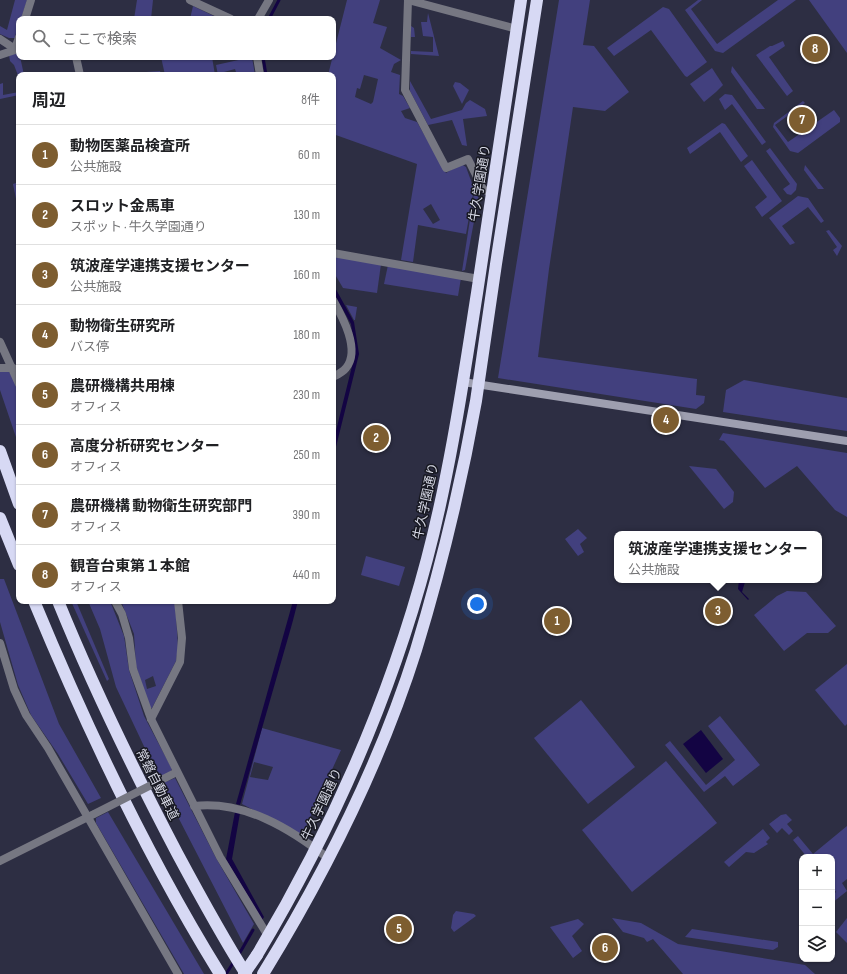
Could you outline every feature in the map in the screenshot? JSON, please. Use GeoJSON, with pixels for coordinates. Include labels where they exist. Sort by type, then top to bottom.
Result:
{"type":"FeatureCollection","features":[{"type":"Feature","properties":{"kind":"highway","name":"牛久学園通り"},"geometry":{"type":"LineString","coordinates":[[245,974],[268,936],[316,849],[376,715],[401,648],[434,532],[463,382],[521,0]]}},
{"type":"Feature","properties":{"kind":"highway"},"geometry":{"type":"LineString","coordinates":[[264,972],[329,859],[380,747],[415,652],[448,536],[478,385],[537,0]]}},
{"type":"Feature","properties":{"kind":"highway"},"geometry":{"type":"LineString","coordinates":[[0,451],[16,496]]}},
{"type":"Feature","properties":{"kind":"highway"},"geometry":{"type":"LineString","coordinates":[[0,518],[16,558]]}},
{"type":"Feature","properties":{"kind":"highway"},"geometry":{"type":"LineString","coordinates":[[35,604],[97,744],[179,903],[220,974]]}},
{"type":"Feature","properties":{"kind":"highway","name":"常磐自動車道"},"geometry":{"type":"LineString","coordinates":[[59,604],[117,733],[156,813],[201,897],[245,974]]}},
{"type":"Feature","properties":{"kind":"street"},"geometry":{"type":"LineString","coordinates":[[27,16],[32,0]]}},
{"type":"Feature","properties":{"kind":"street"},"geometry":{"type":"LineString","coordinates":[[190,0],[225,16]]}},
{"type":"Feature","properties":{"kind":"street"},"geometry":{"type":"LineString","coordinates":[[260,16],[268,0]]}},
{"type":"Feature","properties":{"kind":"street"},"geometry":{"type":"LineString","coordinates":[[492,194],[483,190],[468,159],[446,168],[405,90],[408,0],[517,29]]}},
{"type":"Feature","properties":{"kind":"street"},"geometry":{"type":"LineString","coordinates":[[0,39],[16,48]]}},
{"type":"Feature","properties":{"kind":"street"},"geometry":{"type":"LineString","coordinates":[[0,55],[16,49]]}},
{"type":"Feature","properties":{"kind":"street"},"geometry":{"type":"LineString","coordinates":[[77,60],[79,72]]}},
{"type":"Feature","properties":{"kind":"street"},"geometry":{"type":"LineString","coordinates":[[258,60],[260,72]]}},
{"type":"Feature","properties":{"kind":"street"},"geometry":{"type":"LineString","coordinates":[[336,254],[479,279]]}},
{"type":"Feature","properties":{"kind":"street"},"geometry":{"type":"LineString","coordinates":[[336,305],[348,326],[352,353],[346,368],[336,375]]}},
{"type":"Feature","properties":{"kind":"street"},"geometry":{"type":"LineString","coordinates":[[0,342],[16,376]]}},
{"type":"Feature","properties":{"kind":"street"},"geometry":{"type":"LineString","coordinates":[[0,368],[13,368]]}},
{"type":"Feature","properties":{"kind":"street"},"geometry":{"type":"LineString","coordinates":[[463,382],[847,441]]}},
{"type":"Feature","properties":{"kind":"street"},"geometry":{"type":"LineString","coordinates":[[117,604],[122,614],[130,638],[132,669],[151,719],[175,773],[220,857],[268,936]]}},
{"type":"Feature","properties":{"kind":"street"},"geometry":{"type":"LineString","coordinates":[[151,719],[180,662],[182,638],[178,604]]}},
{"type":"Feature","properties":{"kind":"street"},"geometry":{"type":"LineString","coordinates":[[0,643],[14,689],[26,715],[91,816],[178,974]]}},
{"type":"Feature","properties":{"kind":"street"},"geometry":{"type":"LineString","coordinates":[[0,861],[175,773]]}},
{"type":"Feature","properties":{"kind":"street"},"geometry":{"type":"LineString","coordinates":[[194,806],[204,805],[239,808],[254,813],[316,849],[329,859]]}},
{"type":"Feature","properties":{"kind":"shaded area"},"geometry":{"type":"Polygon","coordinates":[[[15,0],[27,0],[22,16],[16,16],[15,38],[9,38],[0,34],[0,26],[7,30],[15,0]]]}},
{"type":"Feature","properties":{"kind":"shaded area"},"geometry":{"type":"Polygon","coordinates":[[[137,0],[153,0],[151,16],[134,16],[137,0]]]}},
{"type":"Feature","properties":{"kind":"shaded area"},"geometry":{"type":"Polygon","coordinates":[[[347,0],[380,0],[373,23],[387,27],[380,48],[401,60],[394,64],[391,72],[400,75],[399,94],[403,96],[410,108],[401,111],[405,118],[417,122],[446,173],[461,164],[466,167],[474,189],[466,234],[418,225],[413,262],[401,260],[417,164],[336,135],[336,72],[329,72],[332,60],[336,60],[336,43],[347,0]],[[364,75],[360,89],[357,88],[355,97],[371,104],[373,102],[378,79],[364,75]],[[431,204],[423,209],[433,224],[440,220],[431,204]]]}},
{"type":"Feature","properties":{"kind":"shaded area"},"geometry":{"type":"Polygon","coordinates":[[[559,0],[590,0],[583,45],[594,46],[629,92],[605,111],[573,107],[549,269],[538,357],[697,379],[696,395],[705,396],[704,403],[696,409],[498,378],[559,0]]]}},
{"type":"Feature","properties":{"kind":"shaded area"},"geometry":{"type":"Polygon","coordinates":[[[698,0],[702,0],[691,9],[717,44],[778,0],[796,0],[723,53],[715,51],[685,10],[698,0]]]}},
{"type":"Feature","properties":{"kind":"shaded area"},"geometry":{"type":"Polygon","coordinates":[[[809,0],[847,0],[847,53],[809,0]]]}},
{"type":"Feature","properties":{"kind":"shaded area"},"geometry":{"type":"Polygon","coordinates":[[[193,6],[214,16],[191,16],[193,6]]]}},
{"type":"Feature","properties":{"kind":"shaded area"},"geometry":{"type":"Polygon","coordinates":[[[663,7],[669,9],[707,62],[687,77],[651,30],[614,56],[607,48],[663,7]]]}},
{"type":"Feature","properties":{"kind":"shaded area"},"geometry":{"type":"Polygon","coordinates":[[[428,13],[439,56],[411,54],[411,51],[433,52],[433,37],[423,36],[421,22],[427,22],[428,13]]]}},
{"type":"Feature","properties":{"kind":"shaded area"},"geometry":{"type":"Polygon","coordinates":[[[411,26],[414,28],[415,37],[411,37],[411,26]]]}},
{"type":"Feature","properties":{"kind":"shaded area"},"geometry":{"type":"Polygon","coordinates":[[[783,41],[785,46],[769,57],[793,91],[787,96],[756,55],[770,46],[783,41]]]}},
{"type":"Feature","properties":{"kind":"shaded area"},"geometry":{"type":"Polygon","coordinates":[[[16,53],[16,60],[21,60],[23,72],[17,72],[14,65],[10,61],[9,55],[16,53]]]}},
{"type":"Feature","properties":{"kind":"shaded area"},"geometry":{"type":"Polygon","coordinates":[[[162,60],[212,60],[214,72],[164,72],[162,60]]]}},
{"type":"Feature","properties":{"kind":"shaded area"},"geometry":{"type":"Polygon","coordinates":[[[238,60],[252,60],[254,72],[236,72],[235,69],[217,72],[216,65],[238,60]]]}},
{"type":"Feature","properties":{"kind":"shaded area"},"geometry":{"type":"Polygon","coordinates":[[[732,66],[765,109],[757,109],[731,72],[732,66]]]}},
{"type":"Feature","properties":{"kind":"shaded area"},"geometry":{"type":"Polygon","coordinates":[[[712,68],[723,85],[704,102],[690,84],[712,68]]]}},
{"type":"Feature","properties":{"kind":"shaded area"},"geometry":{"type":"Polygon","coordinates":[[[410,81],[431,119],[462,110],[466,103],[470,100],[485,109],[487,116],[463,119],[467,146],[462,145],[452,120],[428,125],[410,91],[410,81]]]}},
{"type":"Feature","properties":{"kind":"shaded area"},"geometry":{"type":"Polygon","coordinates":[[[455,82],[460,83],[469,90],[462,104],[453,86],[455,82]]]}},
{"type":"Feature","properties":{"kind":"shaded area"},"geometry":{"type":"Polygon","coordinates":[[[3,83],[3,95],[16,93],[16,96],[0,99],[0,84],[3,83]]]}},
{"type":"Feature","properties":{"kind":"shaded area"},"geometry":{"type":"Polygon","coordinates":[[[725,94],[732,95],[766,142],[762,145],[732,104],[725,110],[719,99],[725,94]]]}},
{"type":"Feature","properties":{"kind":"shaded area"},"geometry":{"type":"Polygon","coordinates":[[[803,101],[805,103],[775,125],[788,142],[834,110],[840,118],[840,122],[798,153],[790,151],[773,127],[774,123],[803,101]]]}},
{"type":"Feature","properties":{"kind":"shaded area"},"geometry":{"type":"Polygon","coordinates":[[[722,123],[725,124],[748,156],[741,162],[720,132],[690,154],[687,148],[722,123]]]}},
{"type":"Feature","properties":{"kind":"shaded area"},"geometry":{"type":"Polygon","coordinates":[[[770,148],[797,184],[796,190],[791,195],[787,194],[783,189],[790,184],[766,151],[770,148]]]}},
{"type":"Feature","properties":{"kind":"shaded area"},"geometry":{"type":"Polygon","coordinates":[[[752,160],[782,201],[762,217],[755,207],[767,197],[744,166],[752,160]]]}},
{"type":"Feature","properties":{"kind":"shaded area"},"geometry":{"type":"Polygon","coordinates":[[[805,165],[824,189],[818,189],[804,170],[805,165]]]}},
{"type":"Feature","properties":{"kind":"shaded area"},"geometry":{"type":"Polygon","coordinates":[[[16,183],[16,199],[13,184],[16,183]]]}},
{"type":"Feature","properties":{"kind":"shaded area"},"geometry":{"type":"Polygon","coordinates":[[[475,187],[479,194],[465,270],[462,271],[475,187]]]}},
{"type":"Feature","properties":{"kind":"shaded area"},"geometry":{"type":"Polygon","coordinates":[[[798,196],[808,198],[824,221],[821,223],[808,207],[782,226],[795,243],[790,245],[769,218],[798,196]]]}},
{"type":"Feature","properties":{"kind":"shaded area"},"geometry":{"type":"Polygon","coordinates":[[[829,230],[842,246],[837,256],[833,250],[837,247],[826,231],[829,230]]]}},
{"type":"Feature","properties":{"kind":"shaded area"},"geometry":{"type":"Polygon","coordinates":[[[336,256],[381,264],[377,293],[343,288],[336,276],[336,256]]]}},
{"type":"Feature","properties":{"kind":"shaded area"},"geometry":{"type":"Polygon","coordinates":[[[388,265],[461,278],[458,296],[384,284],[388,265]]]}},
{"type":"Feature","properties":{"kind":"shaded area"},"geometry":{"type":"Polygon","coordinates":[[[336,289],[354,322],[359,354],[336,447],[336,431],[355,354],[351,324],[336,297],[336,289]]]}},
{"type":"Feature","properties":{"kind":"shaded area"},"geometry":{"type":"Polygon","coordinates":[[[346,305],[357,307],[355,320],[354,320],[346,305]]]}},
{"type":"Feature","properties":{"kind":"shaded area"},"geometry":{"type":"Polygon","coordinates":[[[0,372],[9,372],[16,386],[16,437],[0,390],[0,372]]]}},
{"type":"Feature","properties":{"kind":"shaded area"},"geometry":{"type":"Polygon","coordinates":[[[744,380],[847,398],[847,431],[723,412],[726,390],[744,380]]]}},
{"type":"Feature","properties":{"kind":"shaded area"},"geometry":{"type":"Polygon","coordinates":[[[723,433],[847,453],[847,517],[835,510],[797,466],[765,488],[724,441],[719,440],[723,433]]]}},
{"type":"Feature","properties":{"kind":"shaded area"},"geometry":{"type":"Polygon","coordinates":[[[689,466],[716,469],[734,492],[733,502],[724,509],[689,466]]]}},
{"type":"Feature","properties":{"kind":"shaded area"},"geometry":{"type":"Polygon","coordinates":[[[578,529],[587,538],[580,544],[584,552],[578,556],[565,539],[578,529]]]}},
{"type":"Feature","properties":{"kind":"shaded area"},"geometry":{"type":"Polygon","coordinates":[[[366,556],[405,567],[399,586],[361,575],[366,556]]]}},
{"type":"Feature","properties":{"kind":"shaded area"},"geometry":{"type":"Polygon","coordinates":[[[0,579],[4,579],[59,724],[101,798],[88,804],[58,754],[31,715],[18,685],[0,622],[0,579]]]}},
{"type":"Feature","properties":{"kind":"shaded area"},"geometry":{"type":"Polygon","coordinates":[[[739,583],[745,583],[742,592],[749,599],[748,600],[738,589],[739,583]]]}},
{"type":"Feature","properties":{"kind":"shaded area"},"geometry":{"type":"Polygon","coordinates":[[[787,591],[806,592],[836,626],[828,633],[807,633],[784,651],[754,615],[777,596],[787,591]]]}},
{"type":"Feature","properties":{"kind":"shaded area"},"geometry":{"type":"Polygon","coordinates":[[[72,604],[77,604],[109,679],[107,681],[72,604]]]}},
{"type":"Feature","properties":{"kind":"shaded area"},"geometry":{"type":"Polygon","coordinates":[[[89,604],[111,604],[124,636],[129,670],[144,716],[172,769],[170,773],[159,778],[116,687],[100,629],[89,604]]]}},
{"type":"Feature","properties":{"kind":"shaded area"},"geometry":{"type":"Polygon","coordinates":[[[122,604],[175,604],[178,647],[176,661],[152,708],[150,708],[136,666],[134,634],[122,604]],[[153,676],[145,680],[147,689],[156,686],[153,676]]]}},
{"type":"Feature","properties":{"kind":"shaded area"},"geometry":{"type":"Polygon","coordinates":[[[292,604],[297,604],[240,805],[236,804],[292,604]]]}},
{"type":"Feature","properties":{"kind":"shaded area"},"geometry":{"type":"Polygon","coordinates":[[[847,664],[847,724],[845,726],[815,690],[847,664]]]}},
{"type":"Feature","properties":{"kind":"shaded area"},"geometry":{"type":"Polygon","coordinates":[[[581,700],[635,767],[588,804],[534,738],[581,700]]]}},
{"type":"Feature","properties":{"kind":"shaded area"},"geometry":{"type":"Polygon","coordinates":[[[720,716],[760,765],[733,786],[725,776],[704,792],[665,745],[670,741],[706,785],[735,760],[708,726],[720,716]]]}},
{"type":"Feature","properties":{"kind":"shaded area"},"geometry":{"type":"Polygon","coordinates":[[[262,728],[341,750],[302,835],[242,804],[262,728]],[[254,762],[250,777],[268,780],[273,767],[254,762]]]}},
{"type":"Feature","properties":{"kind":"shaded area"},"geometry":{"type":"Polygon","coordinates":[[[701,730],[723,759],[706,773],[683,744],[701,730]]]}},
{"type":"Feature","properties":{"kind":"shaded area"},"geometry":{"type":"Polygon","coordinates":[[[666,761],[717,823],[632,892],[582,830],[666,761]]]}},
{"type":"Feature","properties":{"kind":"shaded area"},"geometry":{"type":"Polygon","coordinates":[[[175,778],[216,858],[254,924],[243,943],[161,784],[175,778]]]}},
{"type":"Feature","properties":{"kind":"shaded area"},"geometry":{"type":"Polygon","coordinates":[[[108,812],[204,974],[184,974],[96,823],[96,818],[108,812]]]}},
{"type":"Feature","properties":{"kind":"shaded area"},"geometry":{"type":"Polygon","coordinates":[[[235,812],[240,813],[232,859],[264,917],[262,920],[226,859],[235,812]]]}},
{"type":"Feature","properties":{"kind":"shaded area"},"geometry":{"type":"Polygon","coordinates":[[[786,814],[792,820],[787,824],[793,831],[789,835],[782,828],[777,833],[769,824],[781,815],[786,814]]]}},
{"type":"Feature","properties":{"kind":"shaded area"},"geometry":{"type":"Polygon","coordinates":[[[847,826],[847,879],[842,883],[847,891],[835,901],[835,854],[813,854],[847,826]]]}},
{"type":"Feature","properties":{"kind":"shaded area"},"geometry":{"type":"Polygon","coordinates":[[[763,829],[770,838],[766,842],[768,844],[754,853],[746,852],[729,867],[724,862],[763,829]]]}},
{"type":"Feature","properties":{"kind":"shaded area"},"geometry":{"type":"Polygon","coordinates":[[[798,836],[813,854],[805,854],[793,840],[798,836]]]}},
{"type":"Feature","properties":{"kind":"shaded area"},"geometry":{"type":"Polygon","coordinates":[[[456,911],[474,914],[476,916],[454,932],[451,928],[453,915],[456,911]]]}},
{"type":"Feature","properties":{"kind":"shaded area"},"geometry":{"type":"Polygon","coordinates":[[[612,918],[641,923],[678,944],[805,965],[815,974],[683,974],[653,939],[647,942],[644,938],[623,932],[612,918]]]}},
{"type":"Feature","properties":{"kind":"shaded area"},"geometry":{"type":"Polygon","coordinates":[[[847,918],[847,943],[836,932],[847,918]]]}},
{"type":"Feature","properties":{"kind":"shaded area"},"geometry":{"type":"Polygon","coordinates":[[[578,919],[584,924],[572,936],[582,951],[573,958],[550,927],[578,919]]]}},
{"type":"Feature","properties":{"kind":"shaded area"},"geometry":{"type":"Polygon","coordinates":[[[692,929],[778,942],[778,947],[773,950],[685,937],[692,929]]]}},
{"type":"Feature","properties":{"kind":"waterway"},"geometry":{"type":"LineString","coordinates":[[271,16],[279,0]]}},
{"type":"Feature","properties":{"kind":"waterway"},"geometry":{"type":"LineString","coordinates":[[264,60],[266,72]]}},
{"type":"Feature","properties":{"kind":"waterway"},"geometry":{"type":"LineString","coordinates":[[238,956],[253,930]]}},
{"type":"Feature","properties":{"kind":"waterway"},"geometry":{"type":"LineString","coordinates":[[226,974],[235,960]]}},
{"type":"Feature","properties":{"kind":"place","name":"観音台東第１本館"},"geometry":{"type":"Point","coordinates":[815,49]}},
{"type":"Feature","properties":{"kind":"place","name":"農研機構 動物衛生研究部門"},"geometry":{"type":"Point","coordinates":[802,120]}},
{"type":"Feature","properties":{"kind":"place","name":"動物衛生研究所"},"geometry":{"type":"Point","coordinates":[666,420]}},
{"type":"Feature","properties":{"kind":"place","name":"スロット金馬車"},"geometry":{"type":"Point","coordinates":[376,438]}},
{"type":"Feature","properties":{"kind":"place","name":"筑波産学連携支援センター"},"geometry":{"type":"Point","coordinates":[718,611]}},
{"type":"Feature","properties":{"kind":"place","name":"動物医薬品検査所"},"geometry":{"type":"Point","coordinates":[557,621]}},
{"type":"Feature","properties":{"kind":"place","name":"農研機構共用棟"},"geometry":{"type":"Point","coordinates":[399,929]}},
{"type":"Feature","properties":{"kind":"place","name":"高度分析研究センター"},"geometry":{"type":"Point","coordinates":[605,948]}}]}
